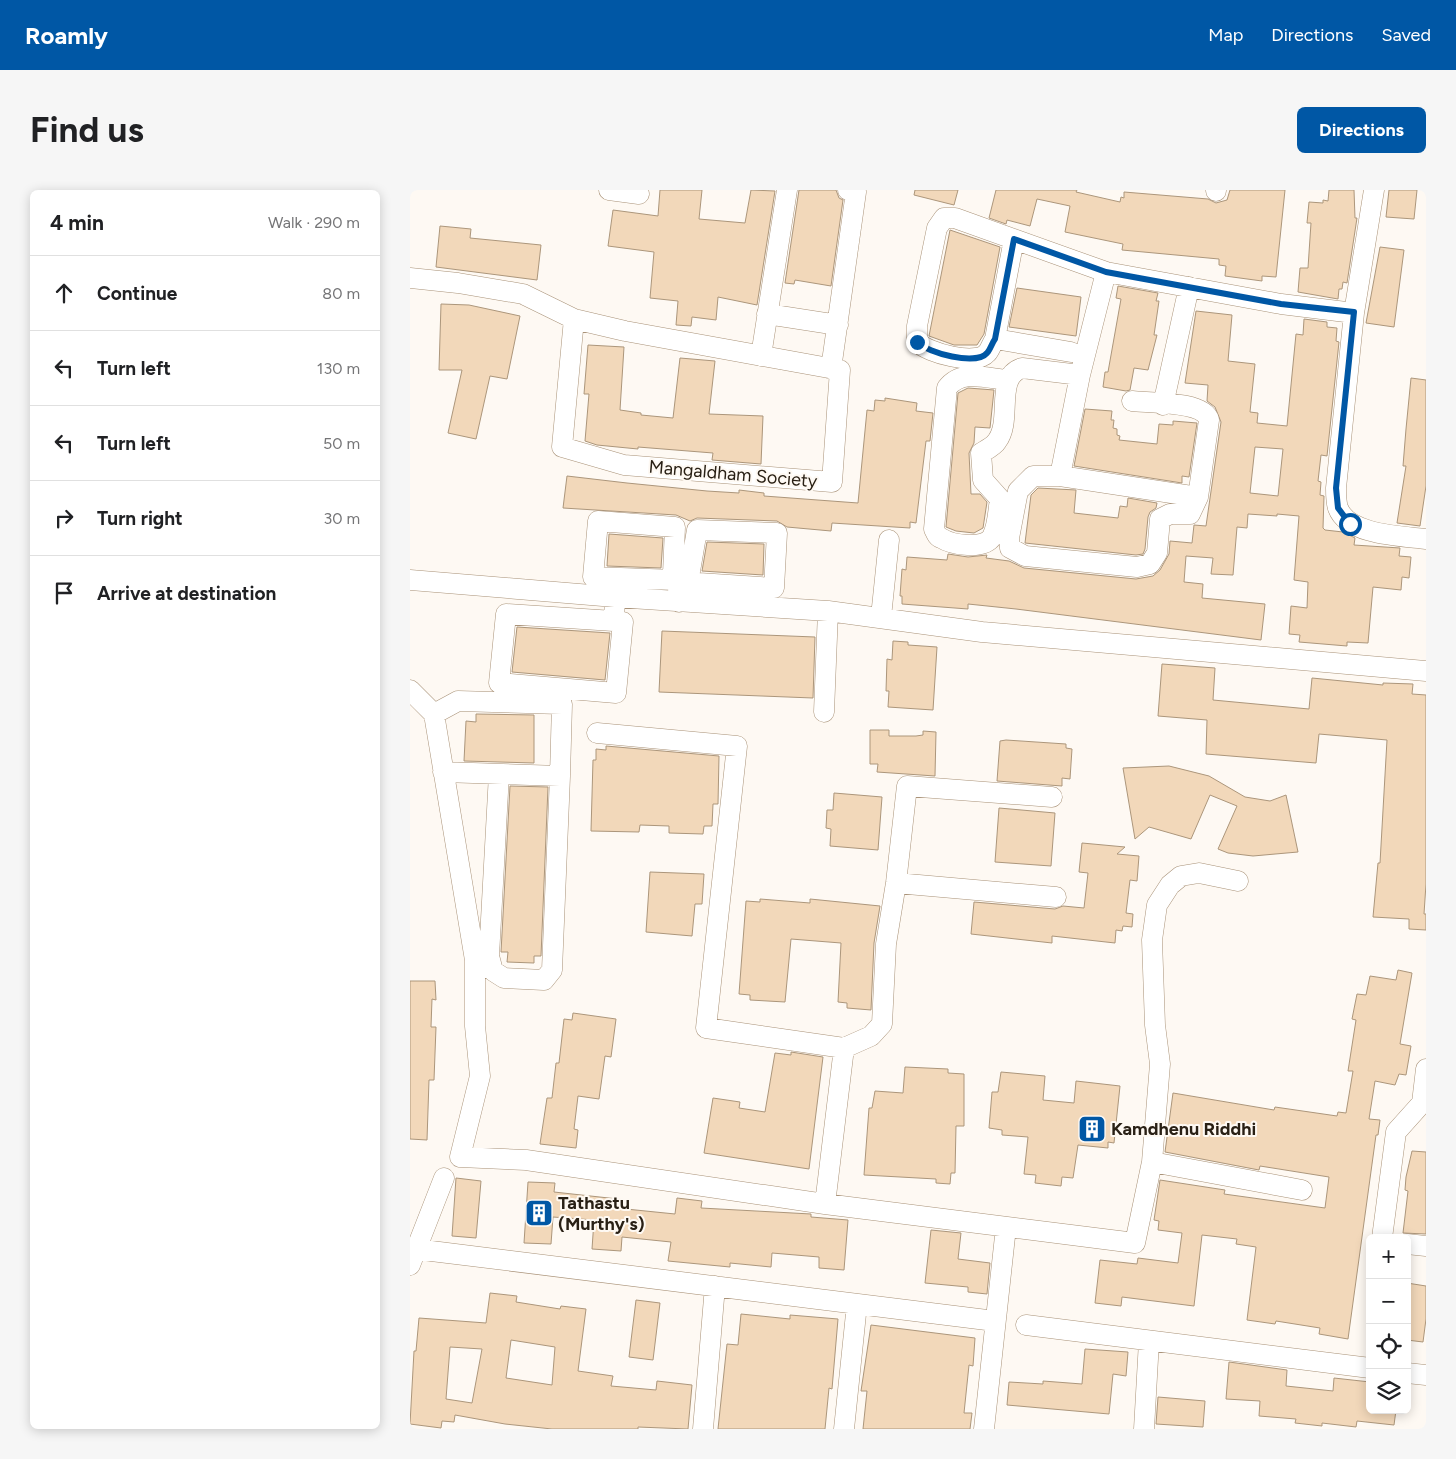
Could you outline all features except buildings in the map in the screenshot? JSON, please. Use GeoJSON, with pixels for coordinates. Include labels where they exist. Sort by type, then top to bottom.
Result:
{"type":"FeatureCollection","features":[{"type":"Feature","properties":{"kind":"street"},"geometry":{"type":"LineString","coordinates":[[609,190],[639,194]]}},
{"type":"Feature","properties":{"kind":"street"},"geometry":{"type":"LineString","coordinates":[[760,356],[787,190]]}},
{"type":"Feature","properties":{"kind":"street"},"geometry":{"type":"LineString","coordinates":[[410,278],[458,283],[523,294],[574,319],[625,332],[831,369],[856,192],[848,190]]}},
{"type":"Feature","properties":{"kind":"street"},"geometry":{"type":"LineString","coordinates":[[1374,190],[1354,312],[1336,488],[1338,508],[1350,524],[1387,535],[1426,539]]}},
{"type":"Feature","properties":{"kind":"street"},"geometry":{"type":"LineString","coordinates":[[1014,239],[995,339],[987,354],[977,359],[937,354],[923,348],[917,342],[917,326],[937,228],[944,218],[955,218],[1014,239],[1106,272],[1281,304],[1354,312]]}},
{"type":"Feature","properties":{"kind":"street"},"geometry":{"type":"LineString","coordinates":[[1060,476],[1080,375],[1106,272]]}},
{"type":"Feature","properties":{"kind":"street"},"geometry":{"type":"LineString","coordinates":[[1163,405],[1189,287]]}},
{"type":"Feature","properties":{"kind":"street"},"geometry":{"type":"LineString","coordinates":[[767,314],[838,325]]}},
{"type":"Feature","properties":{"kind":"street","name":"Mangaldham Society"},"geometry":{"type":"LineString","coordinates":[[574,319],[562,447],[624,465],[832,482],[840,370],[831,369]]}},
{"type":"Feature","properties":{"kind":"street"},"geometry":{"type":"LineString","coordinates":[[995,339],[1071,352]]}},
{"type":"Feature","properties":{"kind":"street"},"geometry":{"type":"LineString","coordinates":[[1007,380],[964,376],[952,381],[947,388],[934,530],[938,538],[950,542],[979,545],[991,539],[996,528],[1000,498],[983,480],[982,453],[997,442],[1005,420],[1007,380],[1013,371],[1022,368],[1080,375]]}},
{"type":"Feature","properties":{"kind":"street"},"geometry":{"type":"LineString","coordinates":[[1132,401],[1163,405],[1180,404],[1202,409],[1208,414],[1209,434],[1198,497],[1190,514],[1170,514],[1160,519],[1157,553],[1150,564],[1136,567],[1025,556],[1010,548],[1009,538],[1018,491],[1033,476],[1060,476],[1198,497]]}},
{"type":"Feature","properties":{"kind":"street"},"geometry":{"type":"LineString","coordinates":[[679,587],[672,574],[675,527],[598,522],[594,577],[679,587],[828,611],[982,632],[1426,671]]}},
{"type":"Feature","properties":{"kind":"street"},"geometry":{"type":"LineString","coordinates":[[410,580],[615,597],[679,587],[774,588],[777,533],[697,530],[689,577],[679,587]]}},
{"type":"Feature","properties":{"kind":"street"},"geometry":{"type":"LineString","coordinates":[[881,617],[889,540]]}},
{"type":"Feature","properties":{"kind":"street"},"geometry":{"type":"LineString","coordinates":[[614,621],[615,597]]}},
{"type":"Feature","properties":{"kind":"street"},"geometry":{"type":"LineString","coordinates":[[824,712],[828,611]]}},
{"type":"Feature","properties":{"kind":"street"},"geometry":{"type":"LineString","coordinates":[[506,614],[614,621],[623,622],[616,692],[499,683],[506,614]]}},
{"type":"Feature","properties":{"kind":"street"},"geometry":{"type":"LineString","coordinates":[[410,690],[434,714],[474,960],[475,1026],[480,1076],[460,1157],[526,1160],[825,1204],[1135,1243],[1152,1162],[1160,1064],[1154,1025],[1152,940],[1157,906],[1170,885],[1181,876],[1199,873],[1238,880]]}},
{"type":"Feature","properties":{"kind":"street"},"geometry":{"type":"LineString","coordinates":[[434,714],[458,701],[562,704],[552,970],[544,980],[504,978],[493,971],[489,956],[499,774]]}},
{"type":"Feature","properties":{"kind":"street"},"geometry":{"type":"LineString","coordinates":[[597,733],[737,746],[706,1028],[844,1048],[871,1036],[882,1024],[886,944],[896,882],[907,786],[1052,798]]}},
{"type":"Feature","properties":{"kind":"street"},"geometry":{"type":"LineString","coordinates":[[443,772],[560,776]]}},
{"type":"Feature","properties":{"kind":"street"},"geometry":{"type":"LineString","coordinates":[[896,882],[1056,897]]}},
{"type":"Feature","properties":{"kind":"street"},"geometry":{"type":"LineString","coordinates":[[825,1204],[844,1048]]}},
{"type":"Feature","properties":{"kind":"street"},"geometry":{"type":"LineString","coordinates":[[1383,1234],[1396,1132],[1422,1103],[1426,1069]]}},
{"type":"Feature","properties":{"kind":"street"},"geometry":{"type":"LineString","coordinates":[[1152,1162],[1302,1190]]}},
{"type":"Feature","properties":{"kind":"street"},"geometry":{"type":"LineString","coordinates":[[444,1178],[412,1257],[715,1286],[995,1321]]}},
{"type":"Feature","properties":{"kind":"street"},"geometry":{"type":"LineString","coordinates":[[984,1429],[1006,1227]]}},
{"type":"Feature","properties":{"kind":"street"},"geometry":{"type":"LineString","coordinates":[[1411,1244],[1426,1246]]}},
{"type":"Feature","properties":{"kind":"street"},"geometry":{"type":"LineString","coordinates":[[703,1429],[715,1286]]}},
{"type":"Feature","properties":{"kind":"street"},"geometry":{"type":"LineString","coordinates":[[844,1429],[857,1304]]}},
{"type":"Feature","properties":{"kind":"street"},"geometry":{"type":"LineString","coordinates":[[1026,1325],[1366,1367]]}},
{"type":"Feature","properties":{"kind":"street"},"geometry":{"type":"LineString","coordinates":[[1144,1429],[1149,1340]]}},
{"type":"Feature","properties":{"kind":"street"},"geometry":{"type":"LineString","coordinates":[[1411,1373],[1426,1375]]}},
{"type":"Feature","properties":{"kind":"place","name":"Kamdhenu Riddhi"},"geometry":{"type":"Point","coordinates":[1092,1129]}},
{"type":"Feature","properties":{"kind":"place","name":"Tathastu (Murthy's)"},"geometry":{"type":"Point","coordinates":[539,1213]}},
{"type":"Feature","properties":{"kind":"route"},"geometry":{"type":"LineString","coordinates":[[917,342],[923,348],[937,354],[977,359],[987,354],[995,339],[1014,239],[1106,272],[1281,304],[1354,312],[1336,488],[1338,508],[1350,524]]}}]}
